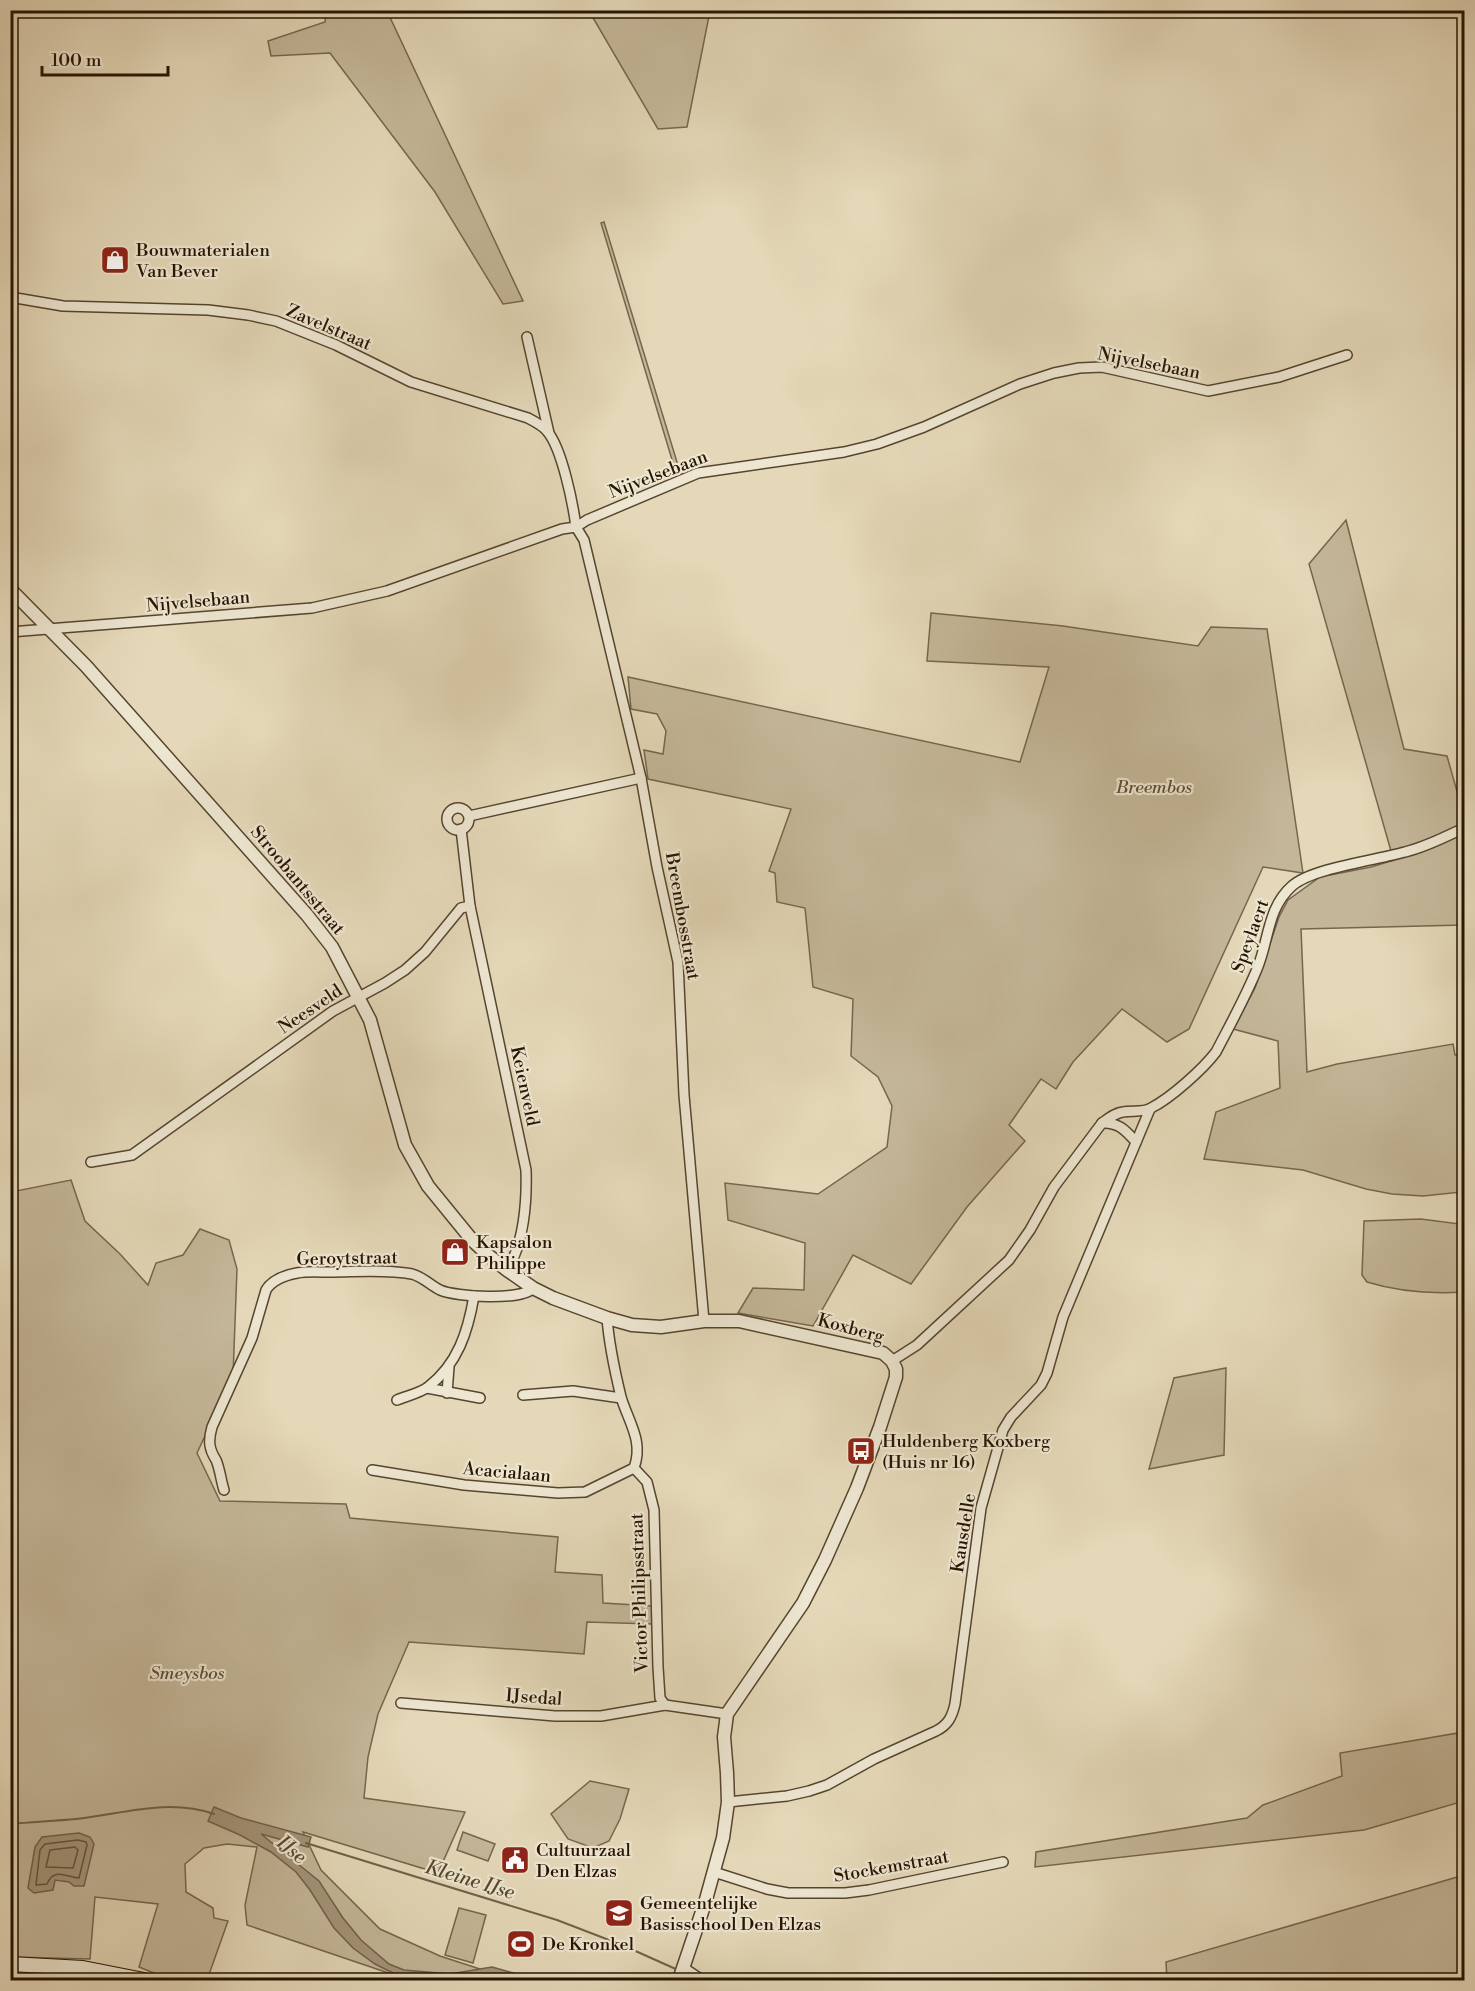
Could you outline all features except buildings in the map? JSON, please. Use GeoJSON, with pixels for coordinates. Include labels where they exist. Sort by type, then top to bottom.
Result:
{"type":"FeatureCollection","features":[{"type":"Feature","properties":{"kind":"main road"},"geometry":{"type":"LineString","coordinates":[[10,1964],[83,1968],[144,1980]]}},
{"type":"Feature","properties":{"kind":"street","name":"Zavelstraat"},"geometry":{"type":"LineString","coordinates":[[10,297],[63,306],[208,310],[276,321],[326,341],[411,382],[528,418],[541,425],[549,433]]}},
{"type":"Feature","properties":{"kind":"street"},"geometry":{"type":"LineString","coordinates":[[527,337],[549,433],[566,477],[576,527]]}},
{"type":"Feature","properties":{"kind":"street","name":"Nijvelsebaan"},"geometry":{"type":"LineString","coordinates":[[10,632],[312,609],[387,591],[562,529],[576,527],[587,520],[698,472],[844,452],[877,444],[924,427],[1020,384],[1054,373],[1079,368],[1102,367],[1208,391],[1279,377],[1347,355]]}},
{"type":"Feature","properties":{"kind":"street","name":"Breembosstraat"},"geometry":{"type":"LineString","coordinates":[[576,527],[584,540],[641,778],[657,867],[678,962],[684,1095],[704,1321]]}},
{"type":"Feature","properties":{"kind":"street","name":"Stroobantsstraat"},"geometry":{"type":"LineString","coordinates":[[10,589],[86,666],[307,915],[332,947],[359,997],[378,1043],[405,1145],[412,1161],[455,1220],[489,1256],[533,1288]]}},
{"type":"Feature","properties":{"kind":"street"},"geometry":{"type":"LineString","coordinates":[[469,816],[641,778]]}},
{"type":"Feature","properties":{"kind":"street"},"geometry":{"type":"LineString","coordinates":[[454,808],[463,808],[469,816],[466,826],[461,829],[450,827],[447,821],[450,811],[454,808]]}},
{"type":"Feature","properties":{"kind":"street","name":"Speylaert"},"geometry":{"type":"LineString","coordinates":[[1136,1142],[1150,1109],[1200,1071],[1216,1052],[1258,966],[1272,914],[1292,885],[1335,869],[1422,847],[1464,828]]}},
{"type":"Feature","properties":{"kind":"street"},"geometry":{"type":"LineString","coordinates":[[461,829],[470,906]]}},
{"type":"Feature","properties":{"kind":"street","name":"Neesveld"},"geometry":{"type":"LineString","coordinates":[[91,1162],[132,1155],[333,1011],[405,970],[425,952],[461,908],[470,906]]}},
{"type":"Feature","properties":{"kind":"street","name":"Keienveld"},"geometry":{"type":"LineString","coordinates":[[470,906],[526,1170],[527,1196],[516,1254],[507,1270]]}},
{"type":"Feature","properties":{"kind":"street"},"geometry":{"type":"LineString","coordinates":[[892,1361],[917,1345],[1009,1260],[1030,1230],[1054,1187],[1102,1123],[1112,1115],[1150,1109]]}},
{"type":"Feature","properties":{"kind":"street"},"geometry":{"type":"LineString","coordinates":[[1102,1123],[1111,1122],[1120,1125],[1136,1142]]}},
{"type":"Feature","properties":{"kind":"street","name":"Kausdelle"},"geometry":{"type":"LineString","coordinates":[[728,1802],[787,1796],[826,1785],[874,1759],[944,1727],[950,1720],[956,1704],[981,1508],[998,1447],[1006,1425],[1041,1385],[1047,1372],[1064,1317],[1136,1142]]}},
{"type":"Feature","properties":{"kind":"street","name":"Geroytstraat"},"geometry":{"type":"LineString","coordinates":[[224,1490],[216,1461],[211,1455],[208,1439],[252,1338],[270,1283],[298,1273],[398,1273],[420,1277],[440,1289],[453,1293],[474,1296],[525,1295],[533,1288]]}},
{"type":"Feature","properties":{"kind":"street","name":"Koxberg"},"geometry":{"type":"LineString","coordinates":[[533,1288],[571,1306],[607,1318],[647,1327],[730,1320],[759,1324],[883,1353],[892,1361],[896,1369],[896,1377],[880,1427],[857,1488],[825,1560],[803,1603],[727,1714],[724,1737],[728,1802],[723,1838],[682,1973]]}},
{"type":"Feature","properties":{"kind":"street"},"geometry":{"type":"LineString","coordinates":[[398,1400],[427,1388],[458,1354],[474,1296]]}},
{"type":"Feature","properties":{"kind":"street"},"geometry":{"type":"LineString","coordinates":[[607,1318],[621,1398],[637,1437],[638,1457],[634,1468]]}},
{"type":"Feature","properties":{"kind":"street"},"geometry":{"type":"LineString","coordinates":[[447,1393],[448,1367]]}},
{"type":"Feature","properties":{"kind":"street"},"geometry":{"type":"LineString","coordinates":[[427,1388],[480,1398]]}},
{"type":"Feature","properties":{"kind":"street"},"geometry":{"type":"LineString","coordinates":[[523,1395],[573,1391],[621,1398]]}},
{"type":"Feature","properties":{"kind":"street","name":"Acacialaan"},"geometry":{"type":"LineString","coordinates":[[372,1470],[464,1485],[558,1493],[585,1492],[634,1468]]}},
{"type":"Feature","properties":{"kind":"street","name":"Victor Philipsstraat"},"geometry":{"type":"LineString","coordinates":[[634,1468],[647,1482],[654,1510],[658,1667],[660,1698],[665,1705]]}},
{"type":"Feature","properties":{"kind":"street","name":"IJsedal"},"geometry":{"type":"LineString","coordinates":[[401,1703],[555,1716],[601,1716],[665,1705]]}},
{"type":"Feature","properties":{"kind":"street"},"geometry":{"type":"LineString","coordinates":[[665,1705],[727,1714]]}},
{"type":"Feature","properties":{"kind":"street","name":"Stockemstraat"},"geometry":{"type":"LineString","coordinates":[[714,1872],[767,1889],[788,1893],[845,1893],[1003,1862]]}},
{"type":"Feature","properties":{"kind":"street"},"geometry":{"type":"LineString","coordinates":[[682,1973],[702,1980]]}},
{"type":"Feature","properties":{"kind":"green space"},"geometry":{"type":"Polygon","coordinates":[[[326,11],[387,11],[523,301],[503,304],[435,192],[330,53],[271,56],[268,41],[325,22],[326,11]]]}},
{"type":"Feature","properties":{"kind":"green space"},"geometry":{"type":"Polygon","coordinates":[[[589,11],[707,11],[709,16],[687,127],[658,129],[589,11]]]}},
{"type":"Feature","properties":{"kind":"green space"},"geometry":{"type":"Polygon","coordinates":[[[604,222],[680,472],[676,473],[601,223],[604,222]]]}},
{"type":"Feature","properties":{"kind":"green space"},"geometry":{"type":"Polygon","coordinates":[[[1346,520],[1404,749],[1447,756],[1460,802],[1464,802],[1464,828],[1451,834],[1391,851],[1309,564],[1346,520]]]}},
{"type":"Feature","properties":{"kind":"green space","name":"Breembos"},"geometry":{"type":"Polygon","coordinates":[[[931,613],[1063,626],[1198,646],[1211,627],[1267,629],[1303,873],[1263,867],[1189,1029],[1167,1042],[1122,1009],[1073,1062],[1056,1089],[1041,1079],[1009,1125],[1025,1141],[967,1207],[911,1284],[853,1255],[813,1326],[738,1313],[753,1288],[804,1290],[805,1243],[728,1220],[725,1183],[818,1194],[887,1147],[892,1106],[878,1077],[851,1056],[853,999],[813,987],[805,908],[777,902],[775,873],[769,871],[791,809],[648,779],[644,750],[663,754],[666,731],[657,714],[631,709],[628,677],[1020,762],[1049,667],[927,661],[931,613]]]}},
{"type":"Feature","properties":{"kind":"green space"},"geometry":{"type":"Polygon","coordinates":[[[1464,833],[1464,925],[1301,929],[1307,1072],[1337,1064],[1453,1044],[1455,1055],[1464,1054],[1464,1292],[1439,1293],[1403,1290],[1367,1282],[1362,1275],[1364,1221],[1421,1219],[1459,1224],[1461,1192],[1423,1196],[1392,1194],[1366,1189],[1303,1170],[1204,1159],[1216,1112],[1280,1088],[1278,1041],[1233,1029],[1255,988],[1279,917],[1288,900],[1320,877],[1371,867],[1424,851],[1464,833]]]}},
{"type":"Feature","properties":{"kind":"green space","name":"Smeysbos"},"geometry":{"type":"Polygon","coordinates":[[[71,1180],[85,1221],[148,1285],[156,1263],[183,1255],[200,1229],[229,1240],[237,1269],[233,1376],[197,1453],[220,1501],[346,1504],[350,1518],[558,1537],[555,1572],[602,1575],[603,1603],[652,1606],[652,1624],[587,1622],[584,1654],[409,1642],[378,1714],[368,1757],[364,1798],[465,1812],[438,1873],[303,1832],[321,1870],[380,1929],[440,1956],[486,1971],[426,1980],[409,1980],[247,1925],[245,1905],[257,1847],[227,1844],[204,1848],[185,1864],[186,1892],[213,1908],[214,1918],[228,1921],[207,1980],[171,1980],[139,1967],[158,1904],[95,1897],[90,1959],[11,1957],[10,1649],[17,1623],[11,1623],[11,1192],[71,1180]]]}},
{"type":"Feature","properties":{"kind":"green space"},"geometry":{"type":"Polygon","coordinates":[[[1226,1368],[1224,1455],[1149,1469],[1174,1378],[1226,1368]]]}},
{"type":"Feature","properties":{"kind":"green space"},"geometry":{"type":"Polygon","coordinates":[[[1464,1732],[1464,1801],[1364,1830],[1035,1867],[1036,1852],[1247,1818],[1263,1805],[1342,1776],[1340,1753],[1464,1732]]]}},
{"type":"Feature","properties":{"kind":"green space"},"geometry":{"type":"Polygon","coordinates":[[[590,1781],[629,1789],[620,1819],[609,1841],[593,1848],[568,1839],[551,1814],[590,1781]]]}},
{"type":"Feature","properties":{"kind":"green space"},"geometry":{"type":"Polygon","coordinates":[[[463,1832],[495,1844],[488,1861],[457,1850],[463,1832]]]}},
{"type":"Feature","properties":{"kind":"green space"},"geometry":{"type":"Polygon","coordinates":[[[1464,1875],[1464,1980],[1167,1980],[1166,1962],[1464,1875]]]}},
{"type":"Feature","properties":{"kind":"green space"},"geometry":{"type":"Polygon","coordinates":[[[459,1908],[486,1915],[473,1963],[445,1955],[459,1908]]]}},
{"type":"Feature","properties":{"kind":"water"},"geometry":{"type":"Polygon","coordinates":[[[214,1807],[241,1818],[311,1837],[308,1847],[261,1834],[319,1881],[343,1918],[361,1940],[389,1964],[404,1970],[450,1974],[492,1967],[538,1980],[515,1980],[496,1976],[466,1980],[430,1980],[397,1975],[375,1964],[353,1948],[334,1928],[296,1872],[271,1852],[208,1821],[214,1807]]]}},
{"type":"Feature","properties":{"kind":"water"},"geometry":{"type":"Polygon","coordinates":[[[79,1833],[90,1837],[94,1844],[84,1886],[74,1886],[69,1882],[55,1880],[53,1890],[34,1893],[28,1888],[35,1847],[42,1837],[79,1833]]]}},
{"type":"Feature","properties":{"kind":"waterway","name":"IJse"},"geometry":{"type":"LineString","coordinates":[[10,1824],[76,1819],[162,1807],[197,1809],[214,1814]]}},
{"type":"Feature","properties":{"kind":"waterway","name":"Kleine IJse"},"geometry":{"type":"LineString","coordinates":[[306,1843],[557,1920],[678,1970]]}},
{"type":"Feature","properties":{"kind":"waterway","name":"Kleine IJse"},"geometry":{"type":"LineString","coordinates":[[685,1975],[693,1980]]}},
{"type":"Feature","properties":{"kind":"place","name":"Bouwmaterialen Van Bever"},"geometry":{"type":"Point","coordinates":[115,260]}},
{"type":"Feature","properties":{"kind":"place","name":"Kapsalon Philippe"},"geometry":{"type":"Point","coordinates":[455,1252]}},
{"type":"Feature","properties":{"kind":"place","name":"Huldenberg Koxberg (Huis nr 16)"},"geometry":{"type":"Point","coordinates":[861,1451]}},
{"type":"Feature","properties":{"kind":"place","name":"Cultuurzaal Den Elzas"},"geometry":{"type":"Point","coordinates":[515,1860]}},
{"type":"Feature","properties":{"kind":"place","name":"Gemeentelijke Basisschool Den Elzas"},"geometry":{"type":"Point","coordinates":[619,1913]}},
{"type":"Feature","properties":{"kind":"place","name":"De Kronkel"},"geometry":{"type":"Point","coordinates":[521,1944]}}]}
